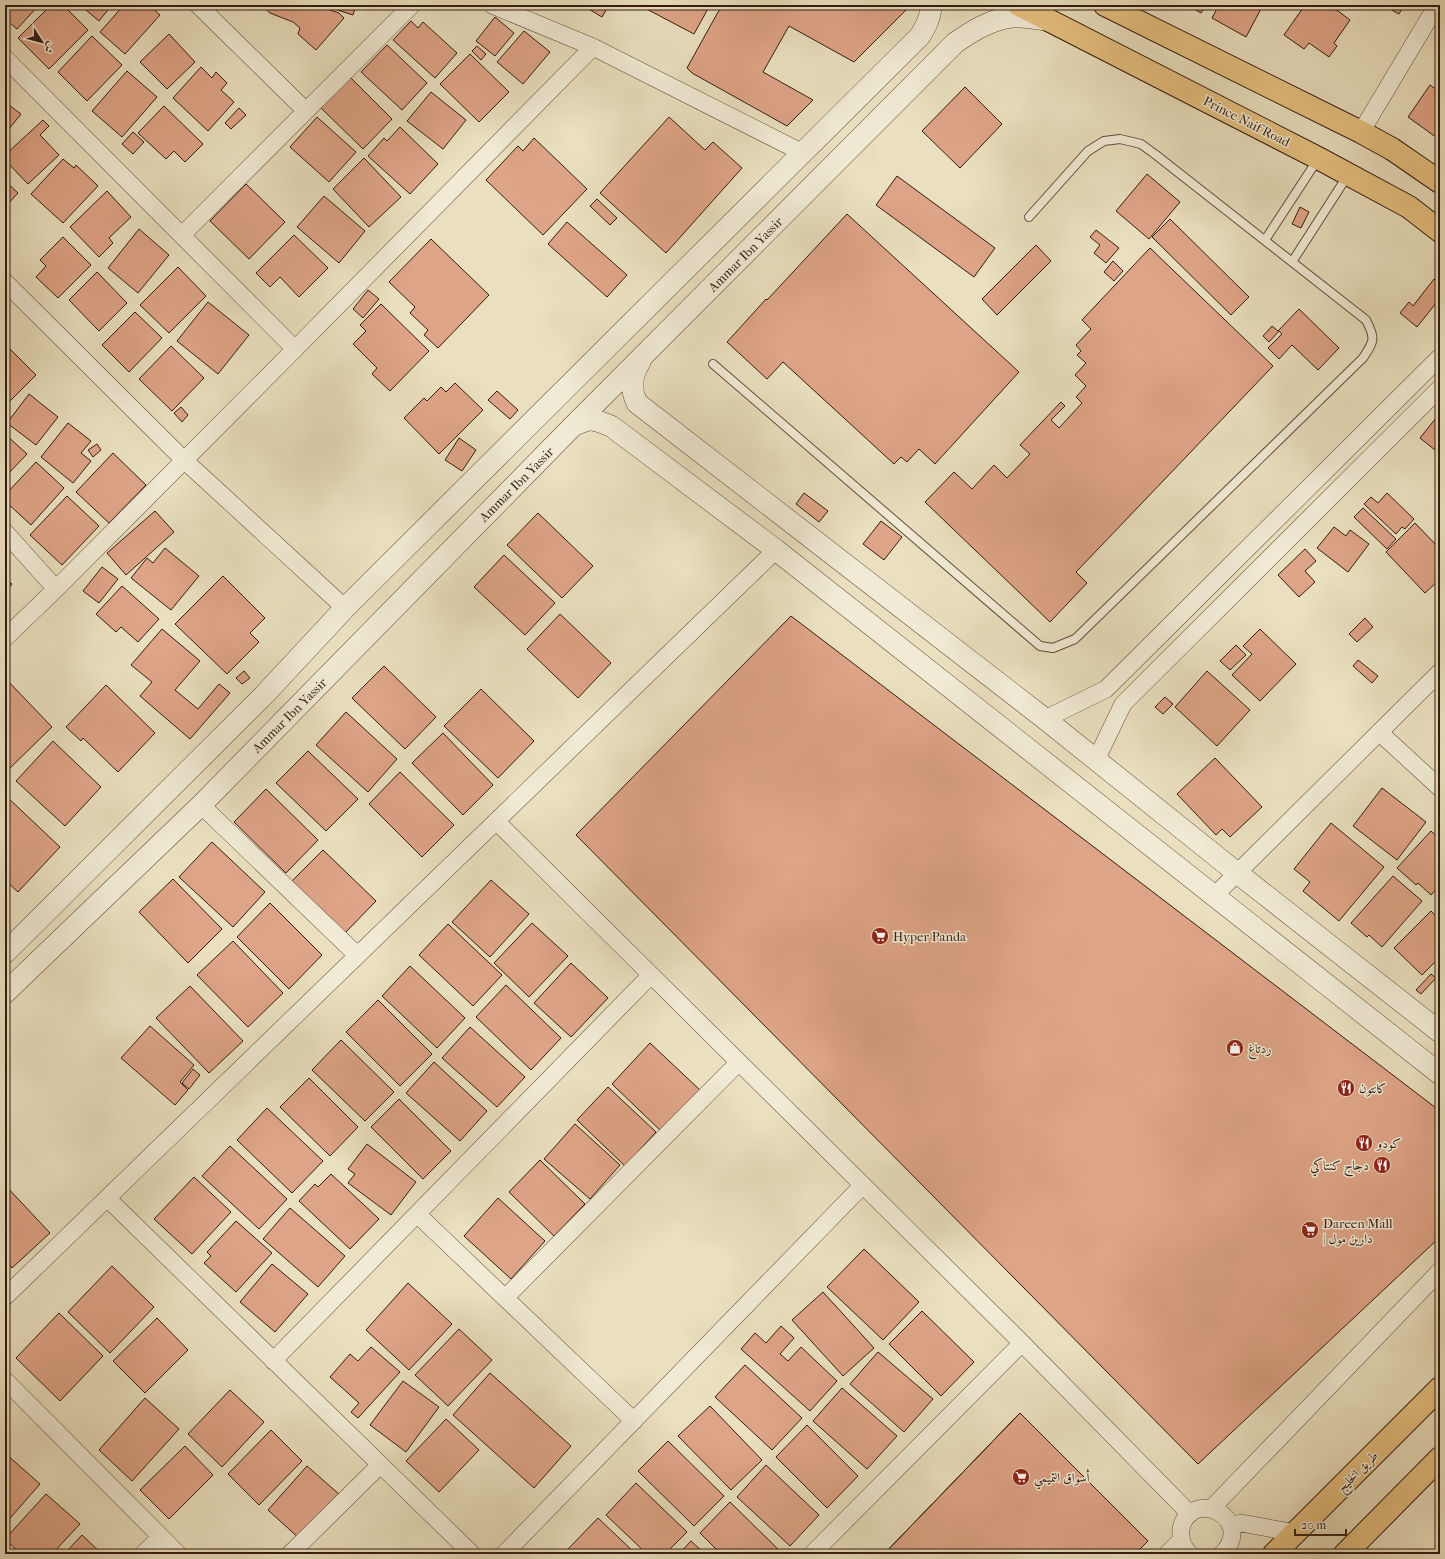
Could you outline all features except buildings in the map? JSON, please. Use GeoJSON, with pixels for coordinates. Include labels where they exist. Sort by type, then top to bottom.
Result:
{"type":"FeatureCollection","features":[{"type":"Feature","properties":{"kind":"main road","name":"Prince Naif Road"},"geometry":{"type":"LineString","coordinates":[[1019,5],[1318,158],[1409,207],[1440,230]]}},
{"type":"Feature","properties":{"kind":"main road"},"geometry":{"type":"LineString","coordinates":[[1105,5],[1361,132],[1392,149],[1440,182]]}},
{"type":"Feature","properties":{"kind":"main road","name":"طريق الخليج"},"geometry":{"type":"LineString","coordinates":[[1274,1554],[1440,1388]]}},
{"type":"Feature","properties":{"kind":"main road"},"geometry":{"type":"LineString","coordinates":[[1345,1554],[1440,1458]]}},
{"type":"Feature","properties":{"kind":"street"},"geometry":{"type":"LineString","coordinates":[[198,5],[306,111]]}},
{"type":"Feature","properties":{"kind":"street"},"geometry":{"type":"LineString","coordinates":[[182,235],[412,5]]}},
{"type":"Feature","properties":{"kind":"street"},"geometry":{"type":"LineString","coordinates":[[492,5],[593,46],[803,153],[808,158],[809,166],[807,174],[744,237],[707,293]]}},
{"type":"Feature","properties":{"kind":"street"},"geometry":{"type":"LineString","coordinates":[[5,954],[259,700],[345,608],[920,36],[927,24],[931,11],[931,5]]}},
{"type":"Feature","properties":{"kind":"street"},"geometry":{"type":"LineString","coordinates":[[1361,132],[1437,5]]}},
{"type":"Feature","properties":{"kind":"street","name":"Ammar Ibn Yassir"},"geometry":{"type":"LineString","coordinates":[[5,993],[201,805],[572,427],[956,43],[974,30],[999,20],[1012,17],[1048,20]]}},
{"type":"Feature","properties":{"kind":"street"},"geometry":{"type":"LineString","coordinates":[[5,638],[56,589],[593,46]]}},
{"type":"Feature","properties":{"kind":"street"},"geometry":{"type":"LineString","coordinates":[[5,58],[295,348]]}},
{"type":"Feature","properties":{"kind":"street"},"geometry":{"type":"LineString","coordinates":[[5,282],[184,460],[345,608]]}},
{"type":"Feature","properties":{"kind":"street"},"geometry":{"type":"LineString","coordinates":[[1045,719],[1106,689],[1440,357]]}},
{"type":"Feature","properties":{"kind":"street"},"geometry":{"type":"LineString","coordinates":[[642,358],[635,369],[632,383],[632,394],[636,403],[1045,719],[1236,872],[1440,1032]]}},
{"type":"Feature","properties":{"kind":"street"},"geometry":{"type":"LineString","coordinates":[[1096,760],[1122,704],[1440,388]]}},
{"type":"Feature","properties":{"kind":"street"},"geometry":{"type":"LineString","coordinates":[[572,427],[588,419],[612,426],[776,550],[1440,1074]]}},
{"type":"Feature","properties":{"kind":"street"},"geometry":{"type":"LineString","coordinates":[[5,532],[56,589]]}},
{"type":"Feature","properties":{"kind":"street"},"geometry":{"type":"LineString","coordinates":[[5,1297],[776,550]]}},
{"type":"Feature","properties":{"kind":"street"},"geometry":{"type":"LineString","coordinates":[[1214,896],[1236,872],[1440,672]]}},
{"type":"Feature","properties":{"kind":"street"},"geometry":{"type":"LineString","coordinates":[[1379,732],[1440,788]]}},
{"type":"Feature","properties":{"kind":"street"},"geometry":{"type":"LineString","coordinates":[[201,805],[357,955]]}},
{"type":"Feature","properties":{"kind":"street"},"geometry":{"type":"LineString","coordinates":[[496,821],[1022,1343],[1190,1514]]}},
{"type":"Feature","properties":{"kind":"street"},"geometry":{"type":"LineString","coordinates":[[273,1360],[651,975]]}},
{"type":"Feature","properties":{"kind":"street"},"geometry":{"type":"LineString","coordinates":[[504,1298],[739,1062]]}},
{"type":"Feature","properties":{"kind":"street"},"geometry":{"type":"LineString","coordinates":[[504,1554],[863,1185]]}},
{"type":"Feature","properties":{"kind":"street"},"geometry":{"type":"LineString","coordinates":[[106,1198],[472,1554]]}},
{"type":"Feature","properties":{"kind":"street"},"geometry":{"type":"LineString","coordinates":[[417,1214],[634,1420]]}},
{"type":"Feature","properties":{"kind":"street"},"geometry":{"type":"LineString","coordinates":[[1211,1509],[1440,1272]]}},
{"type":"Feature","properties":{"kind":"street"},"geometry":{"type":"LineString","coordinates":[[812,1554],[1022,1343]]}},
{"type":"Feature","properties":{"kind":"street"},"geometry":{"type":"LineString","coordinates":[[5,1380],[178,1554]]}},
{"type":"Feature","properties":{"kind":"street"},"geometry":{"type":"LineString","coordinates":[[290,1554],[380,1465]]}},
{"type":"Feature","properties":{"kind":"street"},"geometry":{"type":"LineString","coordinates":[[1167,1554],[1186,1547],[1182,1526],[1190,1514],[1196,1510],[1211,1509],[1223,1515],[1231,1526],[1231,1542],[1228,1549],[1222,1554]]}},
{"type":"Feature","properties":{"kind":"street"},"geometry":{"type":"LineString","coordinates":[[1231,1526],[1241,1523],[1296,1533]]}},
{"type":"Feature","properties":{"kind":"street"},"geometry":{"type":"LineString","coordinates":[[143,1554],[161,1537]]}},
{"type":"Feature","properties":{"kind":"lane"},"geometry":{"type":"LineString","coordinates":[[713,364],[1040,646],[1053,648],[1075,639],[1363,358],[1372,343],[1373,332],[1366,320],[1141,144],[1120,139],[1104,141],[1088,151],[1029,217]]}},
{"type":"Feature","properties":{"kind":"lane"},"geometry":{"type":"LineString","coordinates":[[1265,240],[1318,158]]}},
{"type":"Feature","properties":{"kind":"lane"},"geometry":{"type":"LineString","coordinates":[[1292,262],[1349,175]]}},
{"type":"Feature","properties":{"kind":"place","name":"Hyper Panda"},"geometry":{"type":"Point","coordinates":[880,936]}},
{"type":"Feature","properties":{"kind":"place","name":"ردتاغ"},"geometry":{"type":"Point","coordinates":[1235,1048]}},
{"type":"Feature","properties":{"kind":"place","name":"كانتون"},"geometry":{"type":"Point","coordinates":[1346,1088]}},
{"type":"Feature","properties":{"kind":"place","name":"كودو"},"geometry":{"type":"Point","coordinates":[1364,1143]}},
{"type":"Feature","properties":{"kind":"place","name":"دجاج كنتاكي"},"geometry":{"type":"Point","coordinates":[1382,1165]}},
{"type":"Feature","properties":{"kind":"place","name":"Dareen Mall | دارين مول"},"geometry":{"type":"Point","coordinates":[1310,1230]}},
{"type":"Feature","properties":{"kind":"place","name":"أسواق التميمي"},"geometry":{"type":"Point","coordinates":[1021,1477]}}]}
